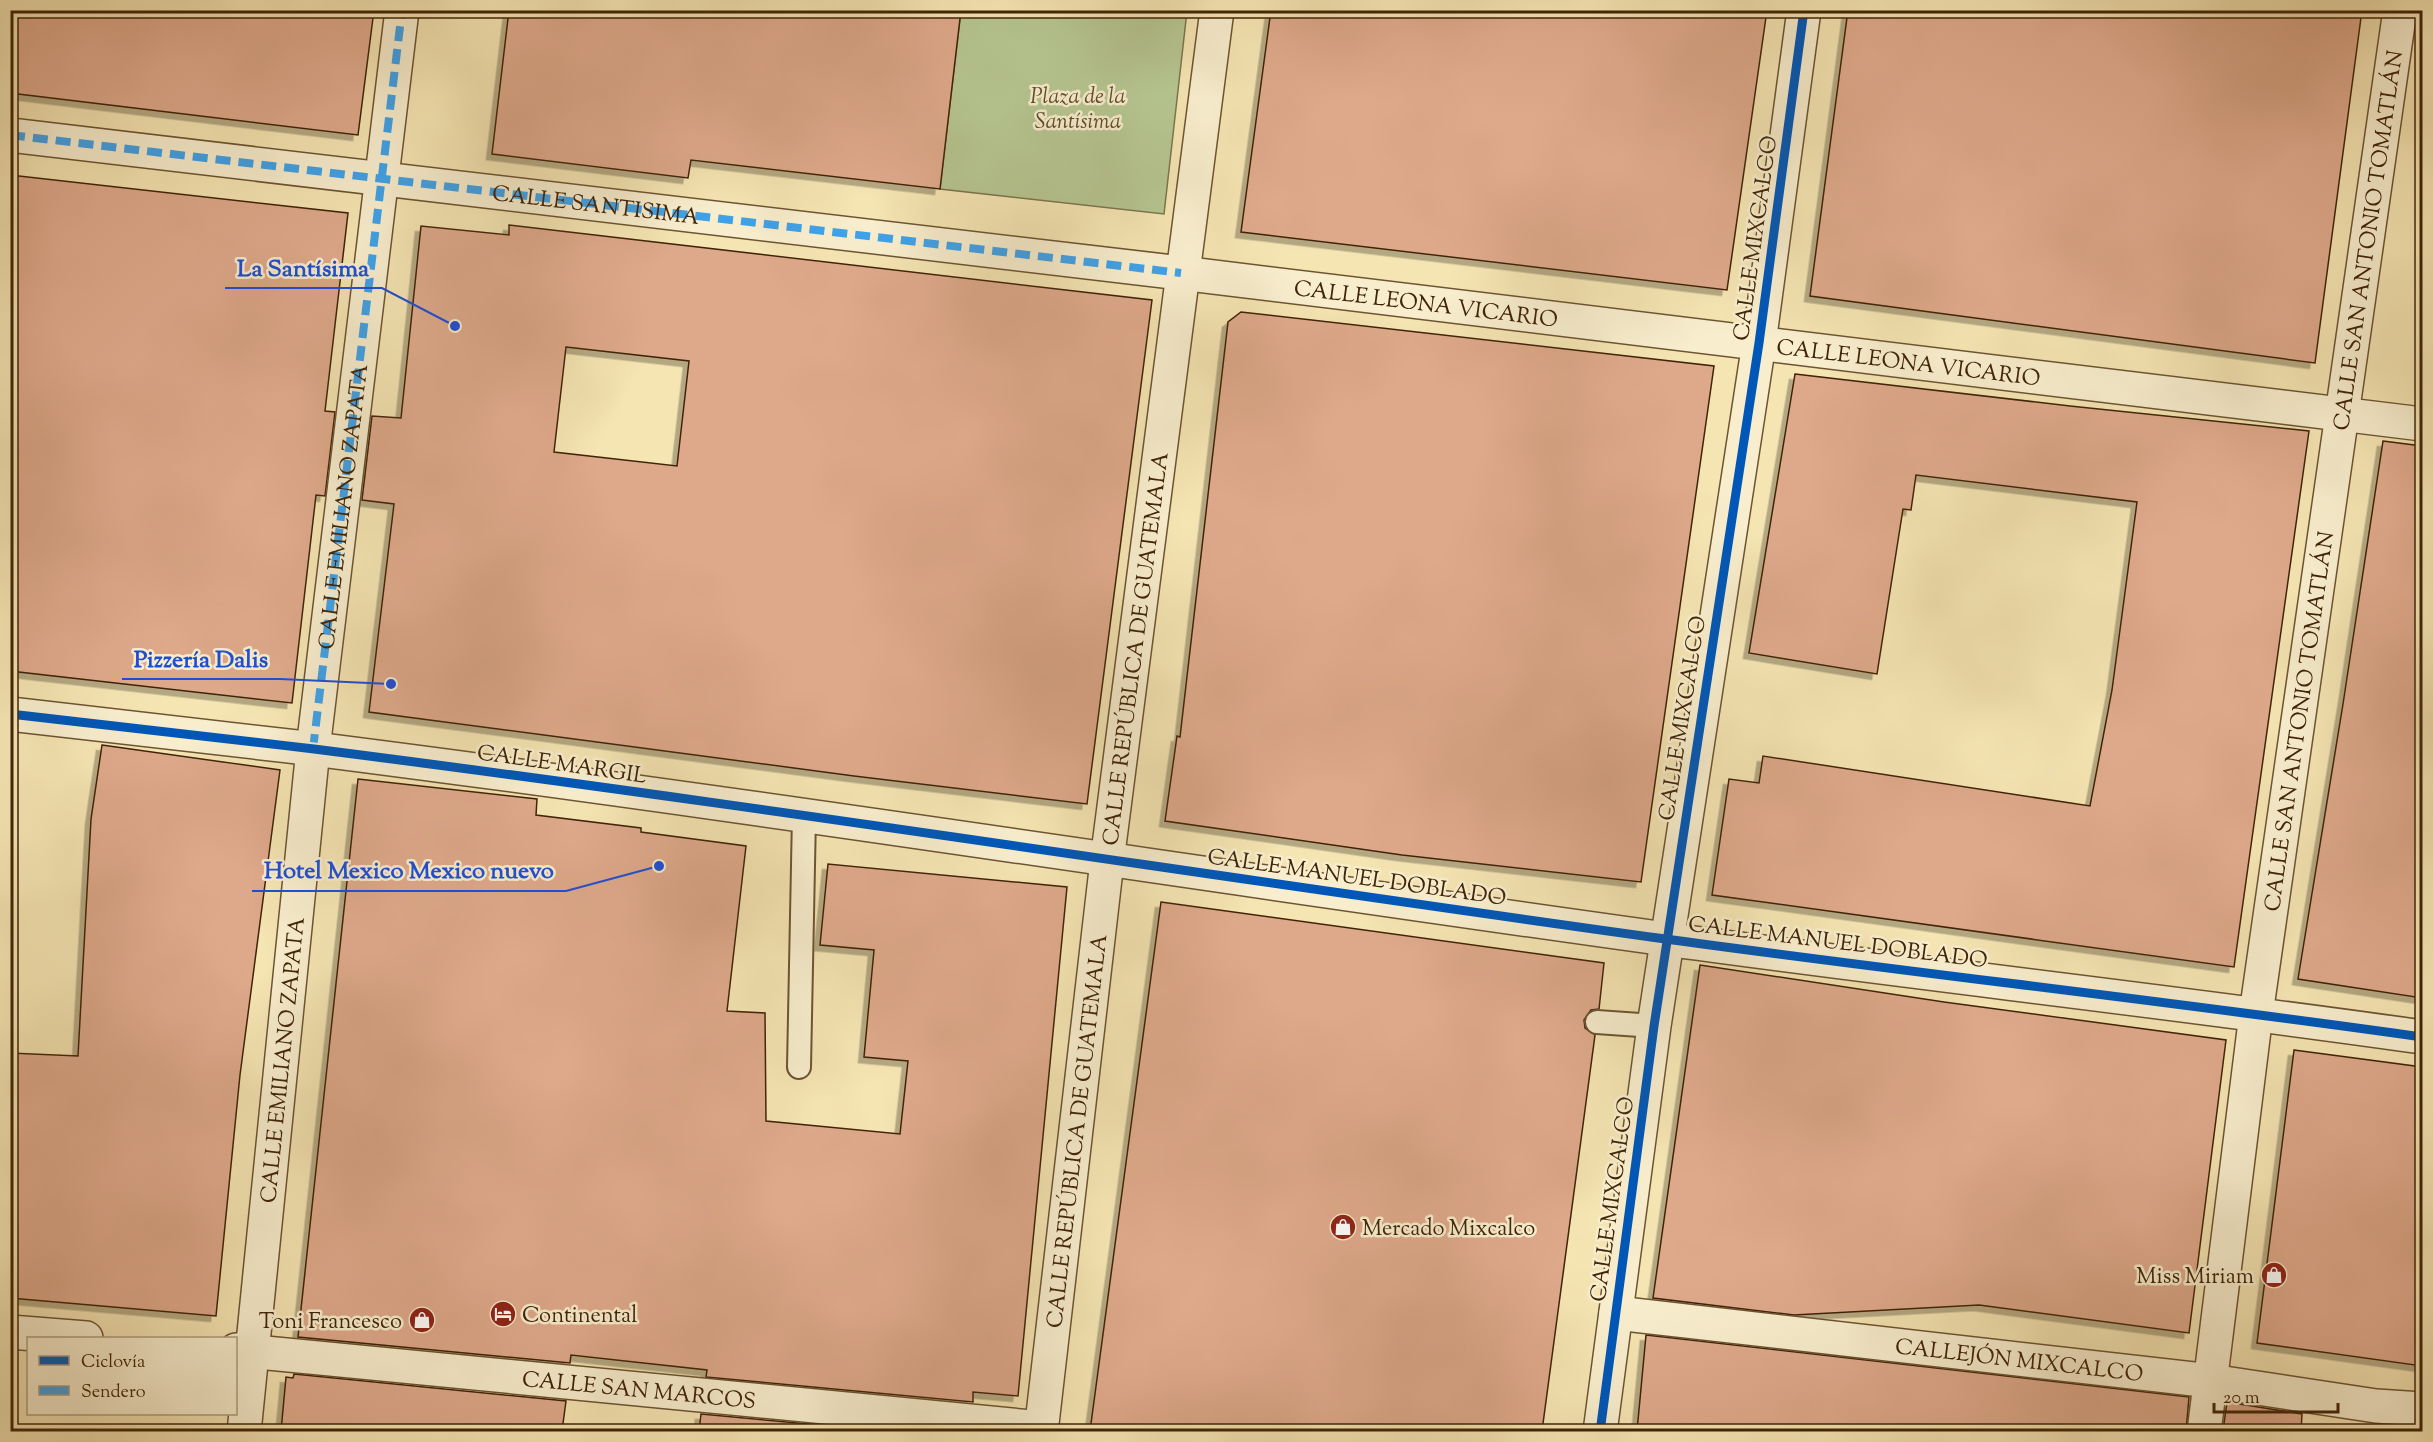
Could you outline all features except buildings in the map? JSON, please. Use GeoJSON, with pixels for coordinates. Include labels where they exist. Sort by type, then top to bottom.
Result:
{"type":"FeatureCollection","features":[{"type":"Feature","properties":{"kind":"street","name":"CALLE EMILIANO ZAPATA"},"geometry":{"type":"LineString","coordinates":[[244,1431],[244,1351],[313,749],[402,10]]}},
{"type":"Feature","properties":{"kind":"street","name":"CALLE REPÚBLICA DE GUATEMALA"},"geometry":{"type":"LineString","coordinates":[[1042,1430],[1107,861],[1181,273],[1217,10]]}},
{"type":"Feature","properties":{"kind":"street","name":"CALLE MIXCALCO"},"geometry":{"type":"LineString","coordinates":[[1600,1431],[1654,1026],[1759,343],[1804,10]]}},
{"type":"Feature","properties":{"kind":"street","name":"CALLE SAN ANTONIO TOMATLÁN"},"geometry":{"type":"LineString","coordinates":[[2204,1431],[2256,1014],[2340,414],[2400,10]]}},
{"type":"Feature","properties":{"kind":"street","name":"CALLE SANTISIMA"},"geometry":{"type":"LineString","coordinates":[[10,135],[1181,273]]}},
{"type":"Feature","properties":{"kind":"street","name":"CALLE LEONA VICARIO"},"geometry":{"type":"LineString","coordinates":[[1181,273],[2422,424]]}},
{"type":"Feature","properties":{"kind":"street","name":"CALLE MARGIL"},"geometry":{"type":"LineString","coordinates":[[10,714],[313,749],[804,815],[1107,861]]}},
{"type":"Feature","properties":{"kind":"street","name":"CALLE MANUEL DOBLADO"},"geometry":{"type":"LineString","coordinates":[[1107,861],[1667,939],[2422,1037]]}},
{"type":"Feature","properties":{"kind":"street","name":"CALLEJÓN MIXCALCO"},"geometry":{"type":"LineString","coordinates":[[1616,1312],[2211,1381],[2376,1406],[2422,1409]]}},
{"type":"Feature","properties":{"kind":"street"},"geometry":{"type":"LineString","coordinates":[[10,1332],[73,1337]]}},
{"type":"Feature","properties":{"kind":"street","name":"CALLE SAN MARCOS"},"geometry":{"type":"LineString","coordinates":[[244,1351],[1042,1430]]}},
{"type":"Feature","properties":{"kind":"lane"},"geometry":{"type":"LineString","coordinates":[[799,1067],[804,815]]}},
{"type":"Feature","properties":{"kind":"lane"},"geometry":{"type":"LineString","coordinates":[[1597,1022],[1654,1026]]}},
{"type":"Feature","properties":{"kind":"green space","name":"Plaza de la Santísima"},"geometry":{"type":"Polygon","coordinates":[[[961,11],[1187,11],[1164,214],[940,189],[961,11]]]}},
{"type":"Feature","properties":{"kind":"marked path"},"geometry":{"type":"LineString","coordinates":[[313,749],[402,10]]}},
{"type":"Feature","properties":{"kind":"marked path"},"geometry":{"type":"LineString","coordinates":[[10,135],[1181,273]]}},
{"type":"Feature","properties":{"kind":"cycle path"},"geometry":{"type":"LineString","coordinates":[[1600,1432],[1654,1026],[1759,343],[1804,10]]}},
{"type":"Feature","properties":{"kind":"cycle path"},"geometry":{"type":"LineString","coordinates":[[10,714],[482,771],[1658,938],[2422,1037]]}},
{"type":"Feature","properties":{"kind":"place","name":"La Santísima"},"geometry":{"type":"Point","coordinates":[455,326]}},
{"type":"Feature","properties":{"kind":"place","name":"Pizzería Dalis"},"geometry":{"type":"Point","coordinates":[391,684]}},
{"type":"Feature","properties":{"kind":"place","name":"Hotel Mexico Mexico nuevo"},"geometry":{"type":"Point","coordinates":[659,866]}},
{"type":"Feature","properties":{"kind":"place","name":"Mercado Mixcalco"},"geometry":{"type":"Point","coordinates":[1343,1227]}},
{"type":"Feature","properties":{"kind":"place","name":"Miss Miriam"},"geometry":{"type":"Point","coordinates":[2274,1275]}},
{"type":"Feature","properties":{"kind":"place","name":"Continental"},"geometry":{"type":"Point","coordinates":[503,1314]}},
{"type":"Feature","properties":{"kind":"place","name":"Toni Francesco"},"geometry":{"type":"Point","coordinates":[422,1320]}}]}
